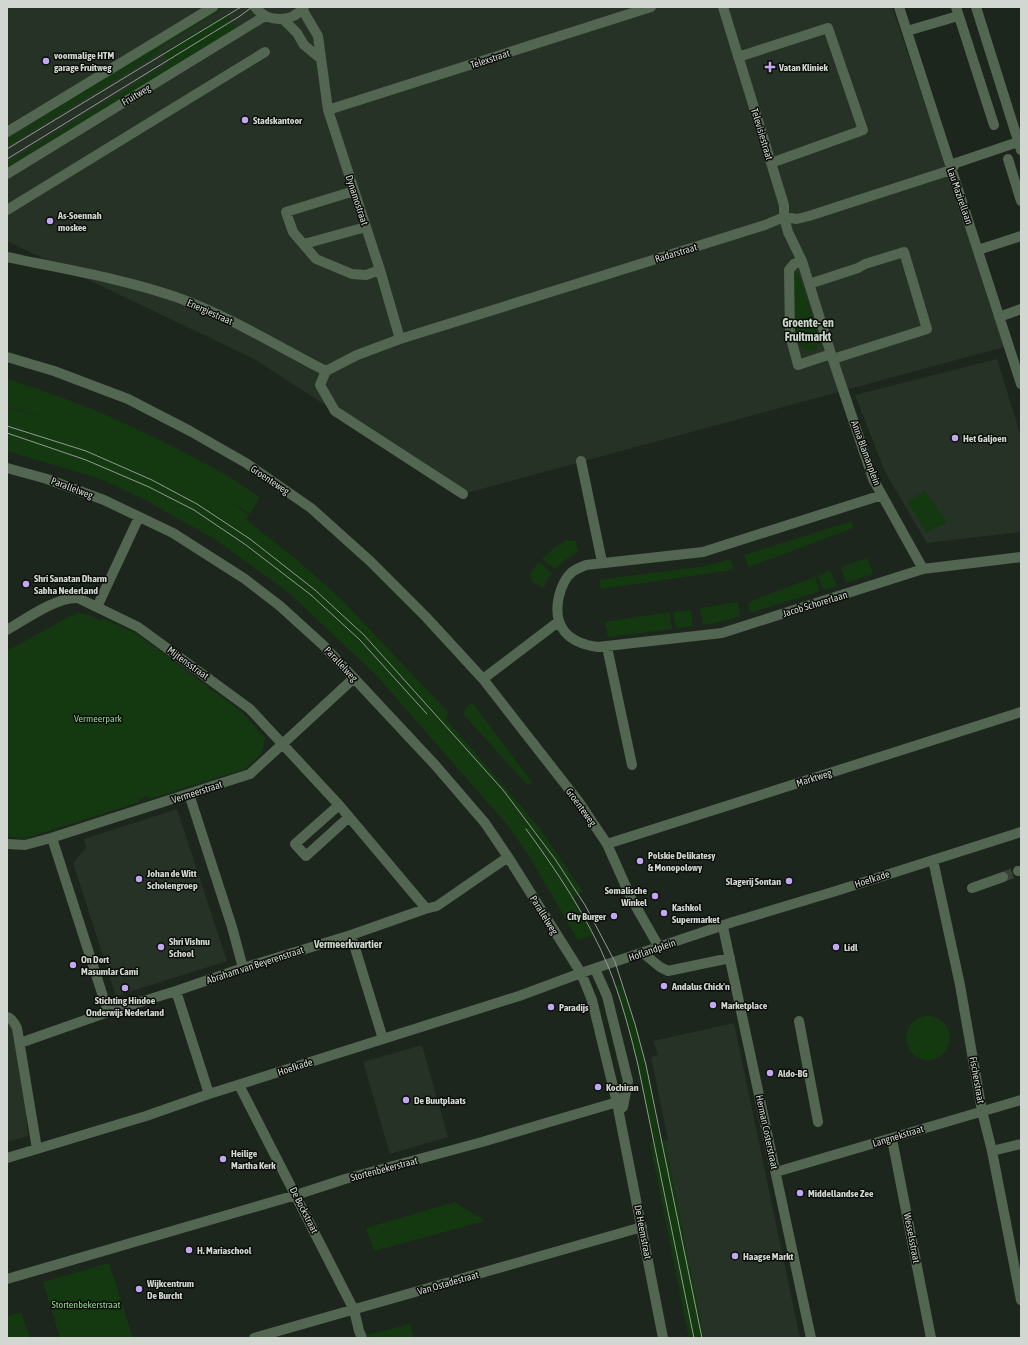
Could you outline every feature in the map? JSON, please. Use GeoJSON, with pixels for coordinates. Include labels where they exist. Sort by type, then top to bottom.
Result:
{"type":"FeatureCollection","features":[{"type":"Feature","properties":{"kind":"street"},"geometry":{"type":"LineString","coordinates":[[7,132],[213,7]]}},
{"type":"Feature","properties":{"kind":"street"},"geometry":{"type":"LineString","coordinates":[[255,7],[265,16],[283,19],[294,16],[303,8]]}},
{"type":"Feature","properties":{"kind":"street","name":"Telexstraat"},"geometry":{"type":"LineString","coordinates":[[328,110],[651,7]]}},
{"type":"Feature","properties":{"kind":"street","name":"Televisiestraat"},"geometry":{"type":"LineString","coordinates":[[723,7],[784,205],[784,217],[788,232],[802,261],[832,356]]}},
{"type":"Feature","properties":{"kind":"street","name":"Lau Mazirellaan"},"geometry":{"type":"LineString","coordinates":[[899,7],[1021,384]]}},
{"type":"Feature","properties":{"kind":"street"},"geometry":{"type":"LineString","coordinates":[[976,7],[1020,144]]}},
{"type":"Feature","properties":{"kind":"street","name":"Dynamostraat"},"geometry":{"type":"LineString","coordinates":[[303,8],[318,36],[328,110],[380,270],[400,339]]}},
{"type":"Feature","properties":{"kind":"street"},"geometry":{"type":"LineString","coordinates":[[907,31],[957,11],[994,125]]}},
{"type":"Feature","properties":{"kind":"street","name":"Fruitweg"},"geometry":{"type":"LineString","coordinates":[[7,174],[265,16]]}},
{"type":"Feature","properties":{"kind":"street"},"geometry":{"type":"LineString","coordinates":[[283,19],[297,33],[304,45],[321,60]]}},
{"type":"Feature","properties":{"kind":"street"},"geometry":{"type":"LineString","coordinates":[[738,57],[828,28],[863,130],[771,163]]}},
{"type":"Feature","properties":{"kind":"street"},"geometry":{"type":"LineString","coordinates":[[7,210],[265,52]]}},
{"type":"Feature","properties":{"kind":"street","name":"Radarstraat"},"geometry":{"type":"LineString","coordinates":[[400,339],[784,217],[797,219],[809,216],[951,170],[956,163],[1020,144]]}},
{"type":"Feature","properties":{"kind":"street"},"geometry":{"type":"LineString","coordinates":[[1008,159],[1021,201]]}},
{"type":"Feature","properties":{"kind":"street"},"geometry":{"type":"LineString","coordinates":[[354,191],[286,212],[293,232],[316,259],[352,274],[366,275],[380,270]]}},
{"type":"Feature","properties":{"kind":"street"},"geometry":{"type":"LineString","coordinates":[[304,244],[366,227]]}},
{"type":"Feature","properties":{"kind":"street"},"geometry":{"type":"LineString","coordinates":[[978,250],[1021,236]]}},
{"type":"Feature","properties":{"kind":"street"},"geometry":{"type":"LineString","coordinates":[[802,261],[794,264],[790,270],[790,335],[798,365],[927,329],[904,252],[809,284]]}},
{"type":"Feature","properties":{"kind":"street","name":"Energiestraat"},"geometry":{"type":"LineString","coordinates":[[7,257],[140,286],[176,298],[220,315],[326,371]]}},
{"type":"Feature","properties":{"kind":"street"},"geometry":{"type":"LineString","coordinates":[[999,317],[1021,309]]}},
{"type":"Feature","properties":{"kind":"street"},"geometry":{"type":"LineString","coordinates":[[400,339],[357,355],[326,371],[320,385],[335,411],[463,494]]}},
{"type":"Feature","properties":{"kind":"street","name":"Anna Blamanplein"},"geometry":{"type":"LineString","coordinates":[[832,356],[873,480],[923,569]]}},
{"type":"Feature","properties":{"kind":"street","name":"Groenteweg"},"geometry":{"type":"LineString","coordinates":[[7,357],[54,371],[128,399],[190,431],[252,468],[311,508],[370,561],[426,617],[483,680],[579,802],[607,844],[631,898],[659,947]]}},
{"type":"Feature","properties":{"kind":"street"},"geometry":{"type":"LineString","coordinates":[[581,461],[602,562]]}},
{"type":"Feature","properties":{"kind":"street","name":"Parallelweg"},"geometry":{"type":"LineString","coordinates":[[7,468],[55,482],[104,500],[173,533],[245,579],[280,606],[323,645],[436,766],[485,823],[581,973]]}},
{"type":"Feature","properties":{"kind":"street"},"geometry":{"type":"LineString","coordinates":[[483,680],[558,622],[557,613],[560,591],[571,568],[602,562],[703,552],[882,495]]}},
{"type":"Feature","properties":{"kind":"street"},"geometry":{"type":"LineString","coordinates":[[97,607],[139,517]]}},
{"type":"Feature","properties":{"kind":"street","name":"Jacob Schorerlaan"},"geometry":{"type":"LineString","coordinates":[[558,622],[566,633],[575,640],[587,646],[598,647],[722,633],[923,569],[1021,557]]}},
{"type":"Feature","properties":{"kind":"street","name":"Mijtensstraat"},"geometry":{"type":"LineString","coordinates":[[7,630],[66,598],[78,598],[138,627],[250,709],[339,805],[425,909]]}},
{"type":"Feature","properties":{"kind":"street"},"geometry":{"type":"LineString","coordinates":[[607,647],[632,765]]}},
{"type":"Feature","properties":{"kind":"street","name":"Vermeerstraat"},"geometry":{"type":"LineString","coordinates":[[7,844],[25,845],[52,838],[250,774],[354,678]]}},
{"type":"Feature","properties":{"kind":"street","name":"Marktweg"},"geometry":{"type":"LineString","coordinates":[[607,844],[1021,712]]}},
{"type":"Feature","properties":{"kind":"street"},"geometry":{"type":"LineString","coordinates":[[189,794],[232,927],[243,968]]}},
{"type":"Feature","properties":{"kind":"street"},"geometry":{"type":"LineString","coordinates":[[339,805],[295,844],[306,856],[349,817]]}},
{"type":"Feature","properties":{"kind":"street","name":"Hoefkade"},"geometry":{"type":"LineString","coordinates":[[723,927],[733,922],[1021,832]]}},
{"type":"Feature","properties":{"kind":"street"},"geometry":{"type":"LineString","coordinates":[[52,838],[108,1012]]}},
{"type":"Feature","properties":{"kind":"street","name":"Abraham van Beyerenstraat"},"geometry":{"type":"LineString","coordinates":[[20,1042],[108,1012],[351,935],[437,906],[508,857]]}},
{"type":"Feature","properties":{"kind":"street","name":"Fischerstraat"},"geometry":{"type":"LineString","coordinates":[[932,860],[960,985],[982,1111],[992,1151],[1021,1300]]}},
{"type":"Feature","properties":{"kind":"street"},"geometry":{"type":"LineString","coordinates":[[972,888],[1003,877]]}},
{"type":"Feature","properties":{"kind":"street","name":"Hoflandplein"},"geometry":{"type":"LineString","coordinates":[[581,973],[723,927]]}},
{"type":"Feature","properties":{"kind":"street","name":"Herman Costerstraat"},"geometry":{"type":"LineString","coordinates":[[723,927],[811,1338]]}},
{"type":"Feature","properties":{"kind":"street"},"geometry":{"type":"LineString","coordinates":[[351,935],[383,1039]]}},
{"type":"Feature","properties":{"kind":"street"},"geometry":{"type":"LineString","coordinates":[[643,953],[660,968],[668,971],[730,958]]}},
{"type":"Feature","properties":{"kind":"street","name":"De Heemstraat"},"geometry":{"type":"LineString","coordinates":[[595,969],[607,996],[628,1081],[621,1101]]}},
{"type":"Feature","properties":{"kind":"street","name":"Hoefkade"},"geometry":{"type":"LineString","coordinates":[[7,1158],[146,1116],[209,1094],[519,996],[581,973]]}},
{"type":"Feature","properties":{"kind":"street","name":"De Heemstraat"},"geometry":{"type":"LineString","coordinates":[[581,973],[592,1000],[621,1101],[622,1127],[663,1338]]}},
{"type":"Feature","properties":{"kind":"street"},"geometry":{"type":"LineString","coordinates":[[176,991],[209,1094]]}},
{"type":"Feature","properties":{"kind":"street"},"geometry":{"type":"LineString","coordinates":[[7,1017],[14,1022],[17,1028],[37,1149]]}},
{"type":"Feature","properties":{"kind":"street"},"geometry":{"type":"LineString","coordinates":[[800,1021],[818,1122]]}},
{"type":"Feature","properties":{"kind":"street","name":"De Bockstraat"},"geometry":{"type":"LineString","coordinates":[[239,1085],[354,1310],[359,1332],[362,1338]]}},
{"type":"Feature","properties":{"kind":"street","name":"Langnekstraat"},"geometry":{"type":"LineString","coordinates":[[776,1172],[1021,1100]]}},
{"type":"Feature","properties":{"kind":"street","name":"Stortenbekerstraat"},"geometry":{"type":"LineString","coordinates":[[7,1279],[296,1195],[345,1179],[621,1101]]}},
{"type":"Feature","properties":{"kind":"street","name":"Wesselsstraat"},"geometry":{"type":"LineString","coordinates":[[892,1139],[931,1338]]}},
{"type":"Feature","properties":{"kind":"street"},"geometry":{"type":"LineString","coordinates":[[992,1151],[1021,1144]]}},
{"type":"Feature","properties":{"kind":"street","name":"Van Ostadestraat"},"geometry":{"type":"LineString","coordinates":[[254,1338],[642,1226]]}},
{"type":"Feature","properties":{"kind":"shaded area"},"geometry":{"type":"Polygon","coordinates":[[[7,7],[892,7],[1004,347],[463,494],[254,359],[7,241],[7,7]]]}},
{"type":"Feature","properties":{"kind":"shaded area"},"geometry":{"type":"Polygon","coordinates":[[[997,359],[1021,437],[1021,532],[927,543],[885,472],[855,395],[997,359]]]}},
{"type":"Feature","properties":{"kind":"shaded area"},"geometry":{"type":"Polygon","coordinates":[[[177,809],[227,961],[116,996],[73,863],[86,848],[84,839],[177,809]]]}},
{"type":"Feature","properties":{"kind":"shaded area"},"geometry":{"type":"Polygon","coordinates":[[[7,1017],[20,1043],[28,1136],[7,1142],[7,1017]]]}},
{"type":"Feature","properties":{"kind":"shaded area","name":"Haagse Markt"},"geometry":{"type":"Polygon","coordinates":[[[734,1023],[800,1338],[704,1338],[665,1141],[668,1140],[651,1057],[658,1055],[653,1041],[734,1023]]]}},
{"type":"Feature","properties":{"kind":"shaded area","name":"De Buutplaats"},"geometry":{"type":"Polygon","coordinates":[[[422,1045],[448,1137],[390,1154],[363,1062],[422,1045]]]}},
{"type":"Feature","properties":{"kind":"green space"},"geometry":{"type":"Polygon","coordinates":[[[222,7],[224,8],[158,49],[160,52],[159,53],[7,146],[7,140],[222,7]]]}},
{"type":"Feature","properties":{"kind":"green space"},"geometry":{"type":"Polygon","coordinates":[[[226,14],[237,29],[7,167],[7,163],[169,63],[163,52],[226,14]]]}},
{"type":"Feature","properties":{"kind":"green space"},"geometry":{"type":"Polygon","coordinates":[[[795,273],[799,275],[820,341],[818,347],[811,352],[800,346],[795,337],[793,275],[795,273]]]}},
{"type":"Feature","properties":{"kind":"green space"},"geometry":{"type":"Polygon","coordinates":[[[7,379],[59,396],[135,428],[215,469],[260,497],[250,514],[228,500],[249,515],[246,520],[296,559],[341,599],[448,712],[446,719],[539,827],[583,892],[574,897],[594,935],[578,940],[529,856],[509,827],[376,675],[288,592],[216,540],[147,501],[101,479],[7,451],[7,408],[49,419],[7,407],[7,379]]]}},
{"type":"Feature","properties":{"kind":"green space"},"geometry":{"type":"Polygon","coordinates":[[[925,491],[947,522],[926,533],[908,501],[925,491]]]}},
{"type":"Feature","properties":{"kind":"green space"},"geometry":{"type":"Polygon","coordinates":[[[852,521],[853,528],[749,567],[744,555],[852,521]]]}},
{"type":"Feature","properties":{"kind":"green space"},"geometry":{"type":"Polygon","coordinates":[[[566,540],[576,541],[578,552],[565,560],[555,569],[542,559],[555,547],[566,540]]]}},
{"type":"Feature","properties":{"kind":"green space"},"geometry":{"type":"Polygon","coordinates":[[[867,558],[873,574],[846,583],[841,567],[867,558]]]}},
{"type":"Feature","properties":{"kind":"green space"},"geometry":{"type":"Polygon","coordinates":[[[731,559],[733,570],[601,589],[599,580],[705,566],[731,559]]]}},
{"type":"Feature","properties":{"kind":"green space"},"geometry":{"type":"Polygon","coordinates":[[[539,562],[552,573],[544,588],[532,582],[530,573],[539,562]]]}},
{"type":"Feature","properties":{"kind":"green space"},"geometry":{"type":"Polygon","coordinates":[[[830,570],[837,586],[823,590],[818,576],[830,570]]]}},
{"type":"Feature","properties":{"kind":"green space"},"geometry":{"type":"Polygon","coordinates":[[[815,577],[820,591],[750,613],[748,602],[815,577]]]}},
{"type":"Feature","properties":{"kind":"green space"},"geometry":{"type":"Polygon","coordinates":[[[738,602],[740,616],[703,625],[700,608],[738,602]]]}},
{"type":"Feature","properties":{"kind":"green space"},"geometry":{"type":"Polygon","coordinates":[[[691,610],[693,626],[676,628],[673,612],[691,610]]]}},
{"type":"Feature","properties":{"kind":"green space"},"geometry":{"type":"Polygon","coordinates":[[[670,612],[672,629],[608,637],[605,622],[670,612]]]}},
{"type":"Feature","properties":{"kind":"green space","name":"Vermeerpark"},"geometry":{"type":"Polygon","coordinates":[[[76,613],[87,614],[101,621],[102,618],[137,634],[243,713],[265,738],[262,753],[245,769],[149,799],[147,796],[139,799],[139,802],[26,838],[7,837],[7,651],[76,613]]]}},
{"type":"Feature","properties":{"kind":"green space"},"geometry":{"type":"Polygon","coordinates":[[[472,702],[532,782],[528,786],[464,715],[465,709],[472,702]]]}},
{"type":"Feature","properties":{"kind":"green space"},"geometry":{"type":"Polygon","coordinates":[[[622,984],[646,1065],[660,1141],[665,1141],[704,1338],[689,1338],[650,1143],[654,1142],[652,1130],[628,1026],[615,986],[622,984]]]}},
{"type":"Feature","properties":{"kind":"green space"},"geometry":{"type":"Polygon","coordinates":[[[928,1016],[940,1020],[946,1026],[950,1038],[946,1050],[940,1056],[928,1060],[916,1056],[910,1050],[906,1038],[910,1026],[916,1020],[928,1016]]]}},
{"type":"Feature","properties":{"kind":"green space"},"geometry":{"type":"Polygon","coordinates":[[[455,1202],[485,1221],[374,1251],[366,1228],[455,1202]]]}},
{"type":"Feature","properties":{"kind":"green space","name":"Stortenbekerstraat"},"geometry":{"type":"Polygon","coordinates":[[[109,1263],[133,1338],[60,1338],[43,1282],[109,1263]]]}},
{"type":"Feature","properties":{"kind":"green space"},"geometry":{"type":"Polygon","coordinates":[[[21,1312],[30,1338],[7,1338],[7,1316],[21,1312]]]}},
{"type":"Feature","properties":{"kind":"green space"},"geometry":{"type":"Polygon","coordinates":[[[410,1324],[414,1338],[369,1338],[367,1335],[410,1324]]]}},
{"type":"Feature","properties":{"kind":"tunnel"},"geometry":{"type":"LineString","coordinates":[[1003,877],[1018,871]]}},
{"type":"Feature","properties":{"kind":"tram line"},"geometry":{"type":"LineString","coordinates":[[7,149],[241,7]]}},
{"type":"Feature","properties":{"kind":"tram line"},"geometry":{"type":"LineString","coordinates":[[7,159],[240,16],[252,7]]}},
{"type":"Feature","properties":{"kind":"tram line"},"geometry":{"type":"LineString","coordinates":[[7,426],[86,451],[152,480],[197,504],[250,539],[315,590],[364,635],[503,790],[555,859],[585,905],[615,962],[635,1024],[646,1065],[702,1338]]}},
{"type":"Feature","properties":{"kind":"tram line"},"geometry":{"type":"LineString","coordinates":[[7,433],[86,460],[149,487],[194,510],[246,545],[311,595],[360,640],[427,714]]}},
{"type":"Feature","properties":{"kind":"tram line"},"geometry":{"type":"LineString","coordinates":[[526,829],[560,878],[591,930],[608,966],[617,990],[638,1065],[694,1338]]}},
{"type":"Feature","properties":{"kind":"place","name":"voormalige HTM garage Fruitweg"},"geometry":{"type":"Point","coordinates":[46,61]}},
{"type":"Feature","properties":{"kind":"place","name":"Vatan Kliniek"},"geometry":{"type":"Point","coordinates":[770,67]}},
{"type":"Feature","properties":{"kind":"place","name":"Stadskantoor"},"geometry":{"type":"Point","coordinates":[245,120]}},
{"type":"Feature","properties":{"kind":"place","name":"As-Soennah moskee"},"geometry":{"type":"Point","coordinates":[50,221]}},
{"type":"Feature","properties":{"kind":"place","name":"Het Galjoen"},"geometry":{"type":"Point","coordinates":[955,438]}},
{"type":"Feature","properties":{"kind":"place","name":"Shri Sanatan Dharm Sabha Nederland"},"geometry":{"type":"Point","coordinates":[26,584]}},
{"type":"Feature","properties":{"kind":"place","name":"Polskie Delikatesy & Monopolowy"},"geometry":{"type":"Point","coordinates":[640,861]}},
{"type":"Feature","properties":{"kind":"place","name":"Johan de Witt Scholengroep"},"geometry":{"type":"Point","coordinates":[139,879]}},
{"type":"Feature","properties":{"kind":"place","name":"Slagerij Sontan"},"geometry":{"type":"Point","coordinates":[789,881]}},
{"type":"Feature","properties":{"kind":"place","name":"Somalische Winkel"},"geometry":{"type":"Point","coordinates":[655,896]}},
{"type":"Feature","properties":{"kind":"place","name":"Kashkol Supermarket"},"geometry":{"type":"Point","coordinates":[664,913]}},
{"type":"Feature","properties":{"kind":"place","name":"City Burger"},"geometry":{"type":"Point","coordinates":[614,916]}},
{"type":"Feature","properties":{"kind":"place","name":"Shri Vishnu School"},"geometry":{"type":"Point","coordinates":[161,947]}},
{"type":"Feature","properties":{"kind":"place","name":"Lidl"},"geometry":{"type":"Point","coordinates":[836,947]}},
{"type":"Feature","properties":{"kind":"place","name":"On Dort Masumlar Cami"},"geometry":{"type":"Point","coordinates":[73,965]}},
{"type":"Feature","properties":{"kind":"place","name":"Andalus Chick'n"},"geometry":{"type":"Point","coordinates":[664,986]}},
{"type":"Feature","properties":{"kind":"place","name":"Stichting Hindoe Onderwijs Nederland"},"geometry":{"type":"Point","coordinates":[125,988]}},
{"type":"Feature","properties":{"kind":"place","name":"Marketplace"},"geometry":{"type":"Point","coordinates":[713,1005]}},
{"type":"Feature","properties":{"kind":"place","name":"Paradijs"},"geometry":{"type":"Point","coordinates":[551,1007]}},
{"type":"Feature","properties":{"kind":"place","name":"Aldo-BG"},"geometry":{"type":"Point","coordinates":[770,1073]}},
{"type":"Feature","properties":{"kind":"place","name":"Kochiran"},"geometry":{"type":"Point","coordinates":[598,1087]}},
{"type":"Feature","properties":{"kind":"place","name":"De Buutplaats"},"geometry":{"type":"Point","coordinates":[406,1100]}},
{"type":"Feature","properties":{"kind":"place","name":"Heilige Martha Kerk"},"geometry":{"type":"Point","coordinates":[223,1159]}},
{"type":"Feature","properties":{"kind":"place","name":"Middellandse Zee"},"geometry":{"type":"Point","coordinates":[800,1193]}},
{"type":"Feature","properties":{"kind":"place","name":"H. Mariaschool"},"geometry":{"type":"Point","coordinates":[189,1250]}},
{"type":"Feature","properties":{"kind":"place","name":"Haagse Markt"},"geometry":{"type":"Point","coordinates":[735,1256]}},
{"type":"Feature","properties":{"kind":"place","name":"Wijkcentrum De Burcht"},"geometry":{"type":"Point","coordinates":[139,1289]}},
{"type":"Feature","properties":{"kind":"district","name":"Groente- en Fruitmarkt"},"geometry":{"type":"Point","coordinates":[808,330]}},
{"type":"Feature","properties":{"kind":"district","name":"Vermeerkwartier"},"geometry":{"type":"Point","coordinates":[348,944]}}]}
